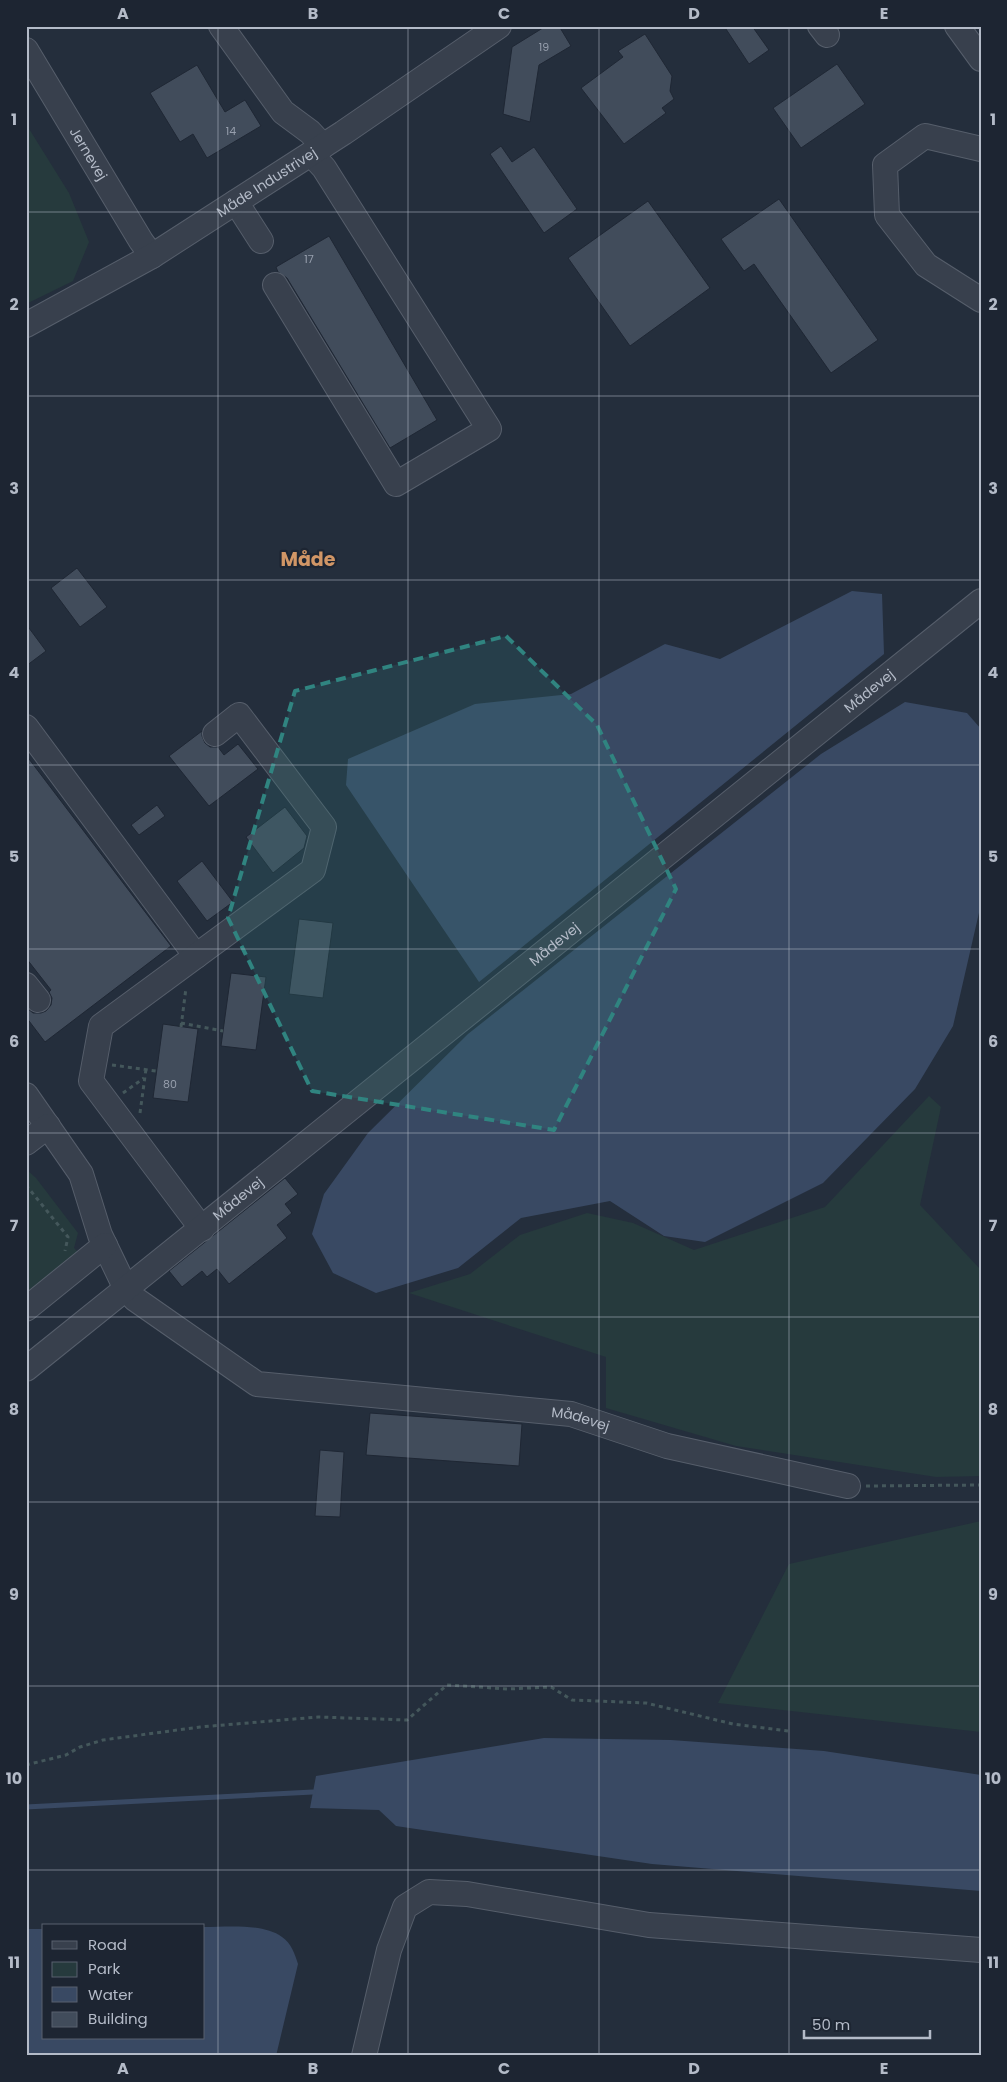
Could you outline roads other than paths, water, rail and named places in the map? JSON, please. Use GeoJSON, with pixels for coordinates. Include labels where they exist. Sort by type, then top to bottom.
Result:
{"type":"FeatureCollection","features":[{"type":"Feature","properties":{"kind":"street"},"geometry":{"type":"LineString","coordinates":[[221,26],[283,112],[310,132],[324,168],[489,429],[396,484],[275,285]]}},
{"type":"Feature","properties":{"kind":"street","name":"Måde Industrivej"},"geometry":{"type":"LineString","coordinates":[[26,325],[152,256],[317,150],[500,26]]}},
{"type":"Feature","properties":{"kind":"street"},"geometry":{"type":"LineString","coordinates":[[957,26],[981,59]]}},
{"type":"Feature","properties":{"kind":"street","name":"Jernevej"},"geometry":{"type":"LineString","coordinates":[[26,50],[141,241],[152,256]]}},
{"type":"Feature","properties":{"kind":"street"},"geometry":{"type":"LineString","coordinates":[[981,149],[925,136],[885,166],[887,215],[926,265],[981,300]]}},
{"type":"Feature","properties":{"kind":"street"},"geometry":{"type":"LineString","coordinates":[[236,202],[261,241]]}},
{"type":"Feature","properties":{"kind":"street","name":"Mådevej"},"geometry":{"type":"LineString","coordinates":[[26,1369],[981,601]]}},
{"type":"Feature","properties":{"kind":"street"},"geometry":{"type":"LineString","coordinates":[[202,1228],[91,1081],[101,1026],[313,870],[324,827],[239,715],[215,734]]}},
{"type":"Feature","properties":{"kind":"street"},"geometry":{"type":"LineString","coordinates":[[26,727],[193,958]]}},
{"type":"Feature","properties":{"kind":"street"},"geometry":{"type":"LineString","coordinates":[[26,1095],[81,1174],[105,1245],[126,1289]]}},
{"type":"Feature","properties":{"kind":"street"},"geometry":{"type":"LineString","coordinates":[[26,1143],[48,1126]]}},
{"type":"Feature","properties":{"kind":"street"},"geometry":{"type":"LineString","coordinates":[[26,1310],[105,1245]]}},
{"type":"Feature","properties":{"kind":"street","name":"Mådevej"},"geometry":{"type":"LineString","coordinates":[[126,1289],[135,1299],[257,1384],[571,1414],[668,1446],[848,1486]]}},
{"type":"Feature","properties":{"kind":"street"},"geometry":{"type":"LineString","coordinates":[[364,2056],[389,1950],[405,1907],[429,1892],[467,1894],[649,1925],[981,1950]]}},
{"type":"Feature","properties":{"kind":"water"},"geometry":{"type":"Polygon","coordinates":[[[852,591],[882,594],[884,654],[479,982],[346,785],[348,759],[475,704],[571,694],[665,644],[720,659],[852,591]]]}},
{"type":"Feature","properties":{"kind":"water"},"geometry":{"type":"Polygon","coordinates":[[[905,702],[967,713],[981,729],[981,904],[953,1026],[915,1089],[823,1183],[705,1242],[664,1236],[610,1201],[521,1218],[458,1268],[376,1293],[333,1273],[312,1234],[324,1194],[368,1133],[468,1034],[821,754],[905,702]]]}},
{"type":"Feature","properties":{"kind":"water"},"geometry":{"type":"Polygon","coordinates":[[[544,1738],[671,1740],[824,1751],[981,1775],[981,1891],[652,1864],[396,1826],[379,1810],[310,1808],[316,1776],[544,1738]]]}},
{"type":"Feature","properties":{"kind":"water"},"geometry":{"type":"Polygon","coordinates":[[[205,1927],[255,1928],[282,1937],[288,1942],[298,1964],[276,2056],[26,2056],[26,1929],[42,1929],[42,2040],[205,2040],[205,1927]]]}},
{"type":"Feature","properties":{"kind":"waterway"},"geometry":{"type":"LineString","coordinates":[[26,1807],[313,1792]]}},
{"type":"Feature","properties":{"kind":"district","name":"Måde"},"geometry":{"type":"Point","coordinates":[308,559]}}]}
